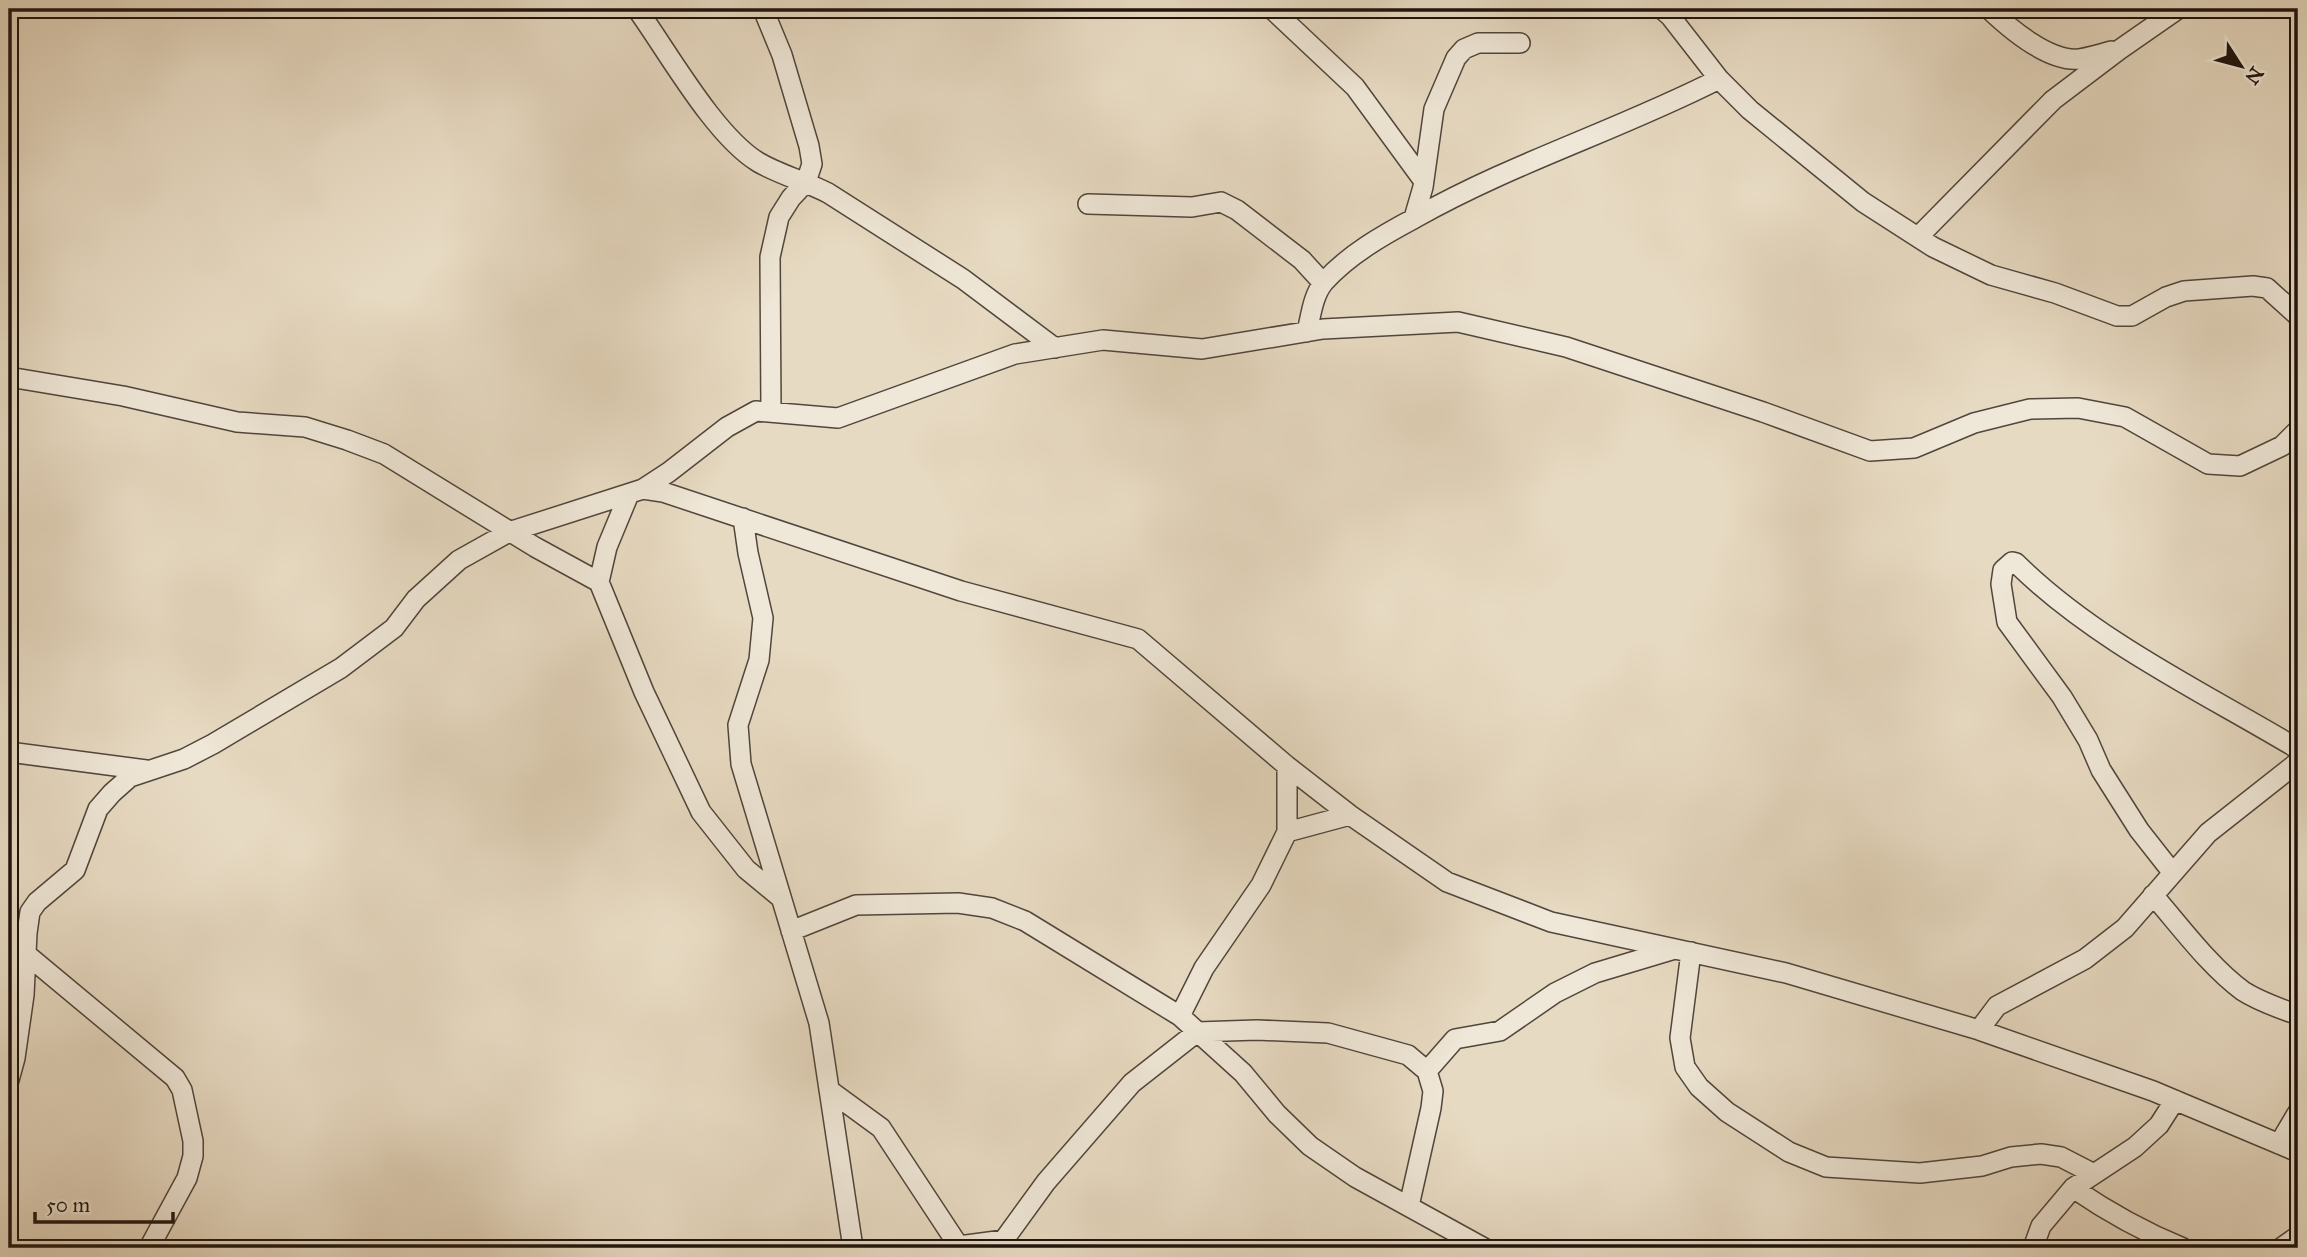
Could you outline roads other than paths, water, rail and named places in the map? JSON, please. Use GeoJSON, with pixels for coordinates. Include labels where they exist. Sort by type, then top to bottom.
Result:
{"type":"FeatureCollection","features":[{"type":"Feature","properties":{"kind":"street"},"geometry":{"type":"LineString","coordinates":[[638,9],[695,92],[731,138],[756,161],[828,193],[963,279],[1055,348]]}},
{"type":"Feature","properties":{"kind":"street"},"geometry":{"type":"LineString","coordinates":[[763,9],[782,55],[812,164],[806,182],[791,198],[779,217],[771,257],[771,412]]}},
{"type":"Feature","properties":{"kind":"street"},"geometry":{"type":"LineString","coordinates":[[1272,9],[1355,87],[1423,183],[1445,201]]}},
{"type":"Feature","properties":{"kind":"street"},"geometry":{"type":"LineString","coordinates":[[1662,9],[1719,79],[1750,110],[1863,202],[1933,247],[1991,275],[2055,293],[2117,316],[2132,316],[2166,297],[2184,291],[2253,286],[2267,288],[2298,316]]}},
{"type":"Feature","properties":{"kind":"street"},"geometry":{"type":"LineString","coordinates":[[1989,9],[2015,33],[2051,53],[2076,59],[2119,50]]}},
{"type":"Feature","properties":{"kind":"street"},"geometry":{"type":"LineString","coordinates":[[1918,237],[2053,100],[2178,9]]}},
{"type":"Feature","properties":{"kind":"street"},"geometry":{"type":"LineString","coordinates":[[1413,218],[1423,183],[1434,109],[1456,58],[1464,49],[1478,43],[1520,43]]}},
{"type":"Feature","properties":{"kind":"street"},"geometry":{"type":"LineString","coordinates":[[1307,332],[1315,296],[1323,283],[1378,238],[1506,171],[1669,104],[1719,79]]}},
{"type":"Feature","properties":{"kind":"street"},"geometry":{"type":"LineString","coordinates":[[1088,204],[1192,207],[1221,202],[1237,210],[1302,260],[1323,283]]}},
{"type":"Feature","properties":{"kind":"street"},"geometry":{"type":"LineString","coordinates":[[9,1080],[24,995],[30,912],[37,902],[75,870],[98,809],[112,793],[130,777],[184,759],[341,668],[394,628],[416,600],[459,560],[509,531],[636,491],[727,427],[756,411],[838,418],[1015,354],[1103,340],[1202,349],[1323,329],[1458,322],[1566,347],[1870,451],[1914,448],[1974,423],[2030,409],[2078,408],[2125,417],[2208,464],[2240,466],[2281,446],[2298,430]]}},
{"type":"Feature","properties":{"kind":"street"},"geometry":{"type":"LineString","coordinates":[[9,377],[123,396],[237,422],[305,428],[347,440],[384,454],[509,531],[599,582]]}},
{"type":"Feature","properties":{"kind":"street"},"geometry":{"type":"LineString","coordinates":[[636,491],[663,492],[961,591],[1138,639],[1350,816],[1447,882],[1551,922],[1786,973],[1979,1030],[2175,1100],[2298,1152]]}},
{"type":"Feature","properties":{"kind":"street"},"geometry":{"type":"LineString","coordinates":[[636,491],[607,547],[599,582],[644,692],[701,812],[746,869],[782,898]]}},
{"type":"Feature","properties":{"kind":"street"},"geometry":{"type":"LineString","coordinates":[[743,517],[763,618],[759,660],[738,725],[741,764],[819,1023],[853,1248]]}},
{"type":"Feature","properties":{"kind":"street"},"geometry":{"type":"LineString","coordinates":[[2172,872],[2139,830],[2101,770],[2088,740],[2062,697],[2007,622],[2001,584],[2003,570],[2008,564],[2016,563],[2067,608],[2143,659],[2298,749]]}},
{"type":"Feature","properties":{"kind":"street"},"geometry":{"type":"LineString","coordinates":[[9,752],[146,770]]}},
{"type":"Feature","properties":{"kind":"street"},"geometry":{"type":"LineString","coordinates":[[1979,1030],[1997,1006],[2085,959],[2124,928],[2208,833],[2298,761]]}},
{"type":"Feature","properties":{"kind":"street"},"geometry":{"type":"LineString","coordinates":[[1180,1016],[1203,968],[1261,885],[1287,832],[1287,766]]}},
{"type":"Feature","properties":{"kind":"street"},"geometry":{"type":"LineString","coordinates":[[1287,832],[1350,816]]}},
{"type":"Feature","properties":{"kind":"street"},"geometry":{"type":"LineString","coordinates":[[2152,895],[2204,954],[2241,989],[2257,999],[2298,1015]]}},
{"type":"Feature","properties":{"kind":"street"},"geometry":{"type":"LineString","coordinates":[[791,931],[856,905],[958,903],[992,908],[1025,921],[1180,1016],[1242,1073],[1277,1114],[1310,1146],[1355,1177],[1484,1248]]}},
{"type":"Feature","properties":{"kind":"street"},"geometry":{"type":"LineString","coordinates":[[1427,1071],[1455,1038],[1500,1031],[1555,993],[1595,973],[1684,950]]}},
{"type":"Feature","properties":{"kind":"street"},"geometry":{"type":"LineString","coordinates":[[1684,950],[1680,1038],[1685,1066],[1699,1087],[1727,1112],[1789,1152],[1826,1167],[1920,1173],[1982,1166],[2011,1157],[2041,1154],[2061,1157],[2094,1174]]}},
{"type":"Feature","properties":{"kind":"street"},"geometry":{"type":"LineString","coordinates":[[26,954],[176,1078],[182,1090],[193,1141],[193,1156],[187,1178],[149,1248]]}},
{"type":"Feature","properties":{"kind":"street"},"geometry":{"type":"LineString","coordinates":[[829,1090],[881,1128],[959,1247],[1001,1244],[1046,1182],[1132,1083],[1197,1032],[1257,1030],[1328,1033],[1408,1055],[1427,1071],[1433,1091],[1431,1108],[1409,1206]]}},
{"type":"Feature","properties":{"kind":"street"},"geometry":{"type":"LineString","coordinates":[[2033,1248],[2042,1227],[2073,1188],[2136,1147],[2159,1125],[2175,1100]]}},
{"type":"Feature","properties":{"kind":"street"},"geometry":{"type":"LineString","coordinates":[[2279,1144],[2298,1112]]}},
{"type":"Feature","properties":{"kind":"street"},"geometry":{"type":"LineString","coordinates":[[2073,1188],[2105,1210],[2155,1237],[2183,1248]]}},
{"type":"Feature","properties":{"kind":"street"},"geometry":{"type":"LineString","coordinates":[[2281,1248],[2298,1236]]}}]}
